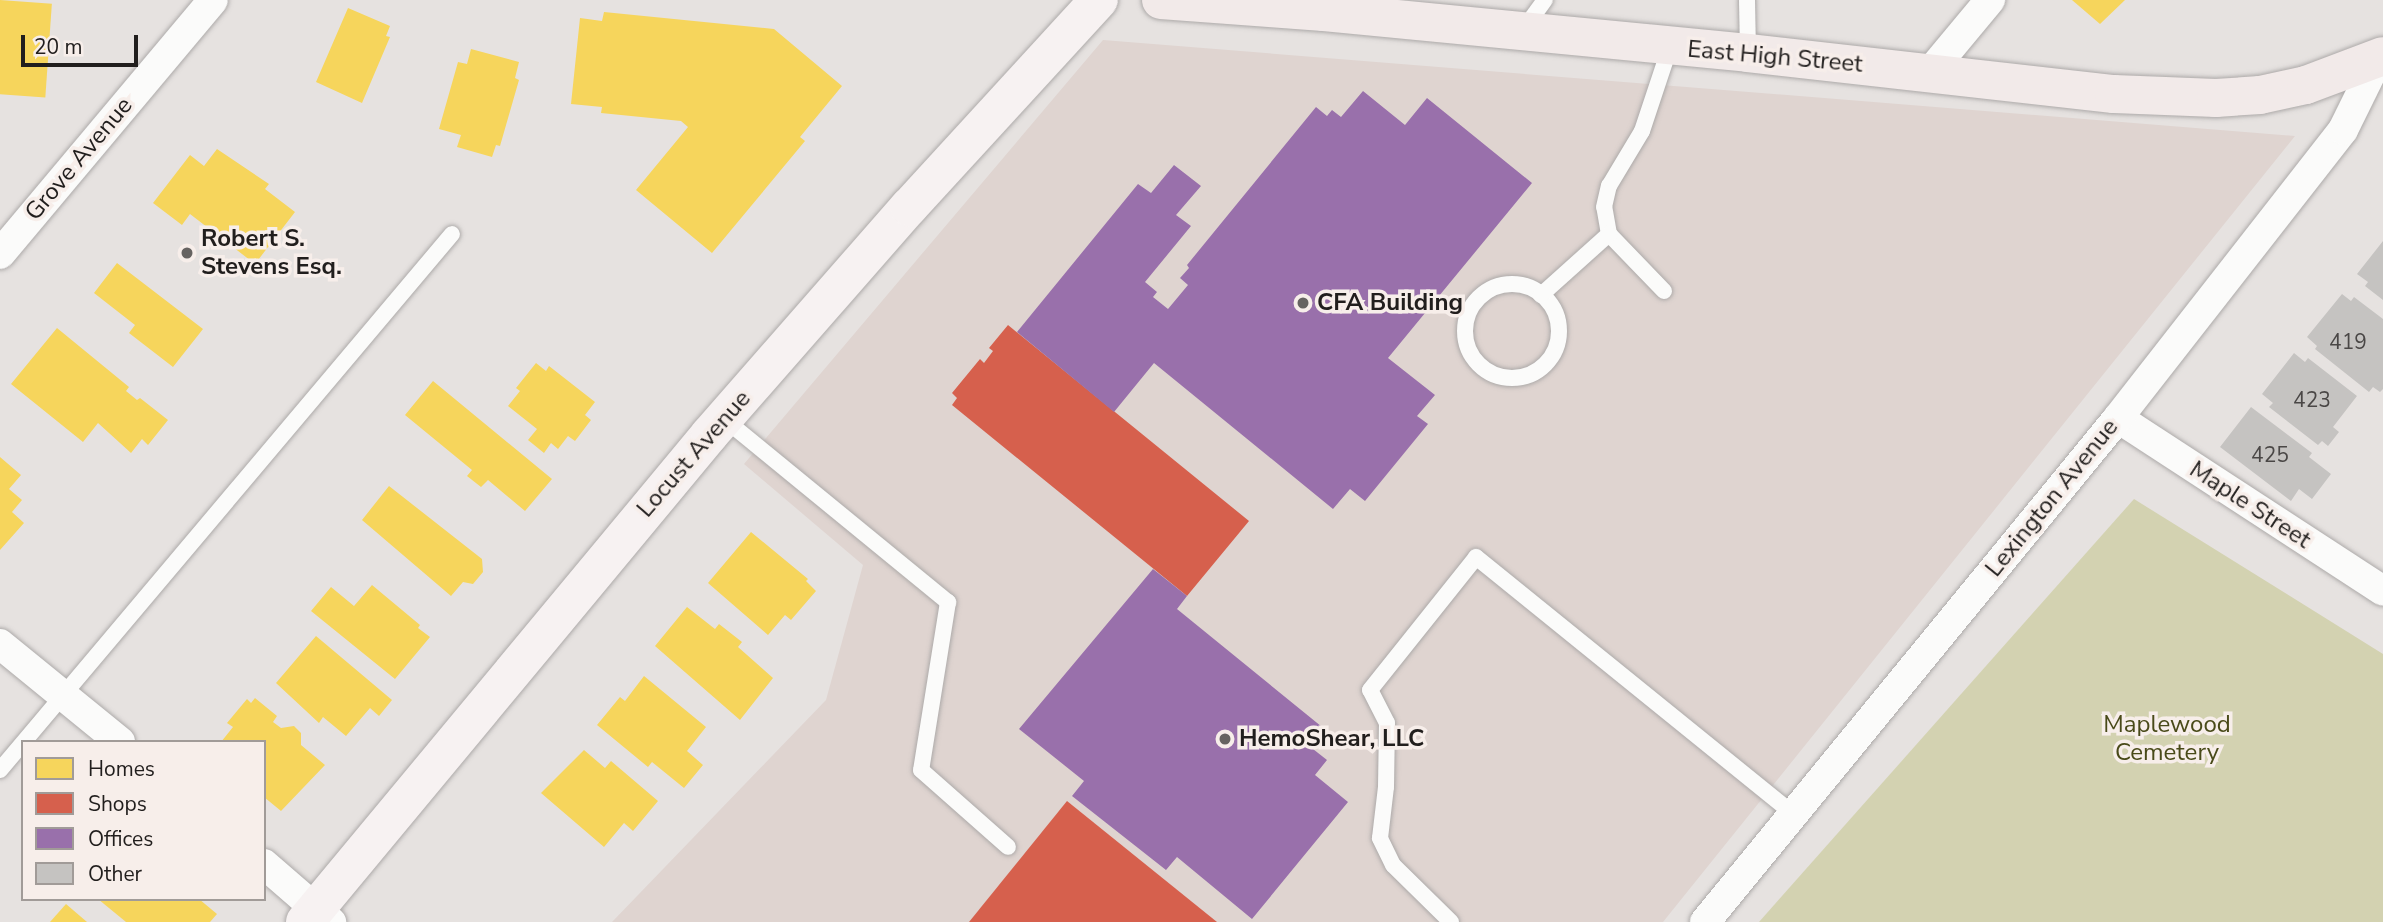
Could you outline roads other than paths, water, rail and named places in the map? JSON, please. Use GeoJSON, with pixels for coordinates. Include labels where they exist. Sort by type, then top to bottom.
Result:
{"type":"FeatureCollection","features":[{"type":"Feature","properties":{"kind":"main road","name":"East High Street"},"geometry":{"type":"LineString","coordinates":[[1161,0],[1748,53],[2114,94],[2216,98],[2260,95],[2306,85],[2381,58]]}},
{"type":"Feature","properties":{"kind":"street","name":"Grove Avenue"},"geometry":{"type":"LineString","coordinates":[[0,254],[213,0]]}},
{"type":"Feature","properties":{"kind":"street","name":"Locust Avenue"},"geometry":{"type":"LineString","coordinates":[[317,918],[723,418],[927,187],[1099,0]]}},
{"type":"Feature","properties":{"kind":"street"},"geometry":{"type":"LineString","coordinates":[[1930,72],[1990,0]]}},
{"type":"Feature","properties":{"kind":"street","name":"Lexington Avenue"},"geometry":{"type":"LineString","coordinates":[[1704,922],[2118,418],[2343,130],[2381,58]]}},
{"type":"Feature","properties":{"kind":"street","name":"Maple Street"},"geometry":{"type":"LineString","coordinates":[[2118,418],[2383,591]]}},
{"type":"Feature","properties":{"kind":"street"},"geometry":{"type":"LineString","coordinates":[[0,644],[118,740]]}},
{"type":"Feature","properties":{"kind":"street"},"geometry":{"type":"LineString","coordinates":[[266,866],[317,918]]}},
{"type":"Feature","properties":{"kind":"lane"},"geometry":{"type":"LineString","coordinates":[[1521,32],[1545,0]]}},
{"type":"Feature","properties":{"kind":"lane"},"geometry":{"type":"LineString","coordinates":[[1747,0],[1748,53]]}},
{"type":"Feature","properties":{"kind":"lane"},"geometry":{"type":"LineString","coordinates":[[1664,291],[1609,234],[1604,207],[1609,186],[1642,131],[1670,47]]}},
{"type":"Feature","properties":{"kind":"lane"},"geometry":{"type":"LineString","coordinates":[[24,740],[452,234]]}},
{"type":"Feature","properties":{"kind":"lane"},"geometry":{"type":"LineString","coordinates":[[1541,295],[1609,234]]}},
{"type":"Feature","properties":{"kind":"lane"},"geometry":{"type":"LineString","coordinates":[[1511,284],[1541,295],[1558,320],[1559,335],[1548,362],[1536,372],[1507,379],[1479,366],[1465,340],[1465,324],[1470,308],[1480,295],[1511,284]]}},
{"type":"Feature","properties":{"kind":"lane"},"geometry":{"type":"LineString","coordinates":[[723,418],[948,601],[921,770],[1008,847]]}},
{"type":"Feature","properties":{"kind":"lane"},"geometry":{"type":"LineString","coordinates":[[1451,922],[1393,865],[1380,838],[1386,787],[1387,723],[1370,690],[1476,557],[1793,814]]}},
{"type":"Feature","properties":{"kind":"lane"},"geometry":{"type":"LineString","coordinates":[[0,769],[21,744]]}},
{"type":"Feature","properties":{"kind":"place","name":"Robert S. Stevens Esq."},"geometry":{"type":"Point","coordinates":[187,253]}},
{"type":"Feature","properties":{"kind":"place","name":"CFA Building"},"geometry":{"type":"Point","coordinates":[1303,303]}},
{"type":"Feature","properties":{"kind":"place","name":"HemoShear, LLC"},"geometry":{"type":"Point","coordinates":[1225,739]}},
{"type":"Feature","properties":{"kind":"park label","name":"Maplewood Cemetery"},"geometry":{"type":"Point","coordinates":[2167,739]}}]}
